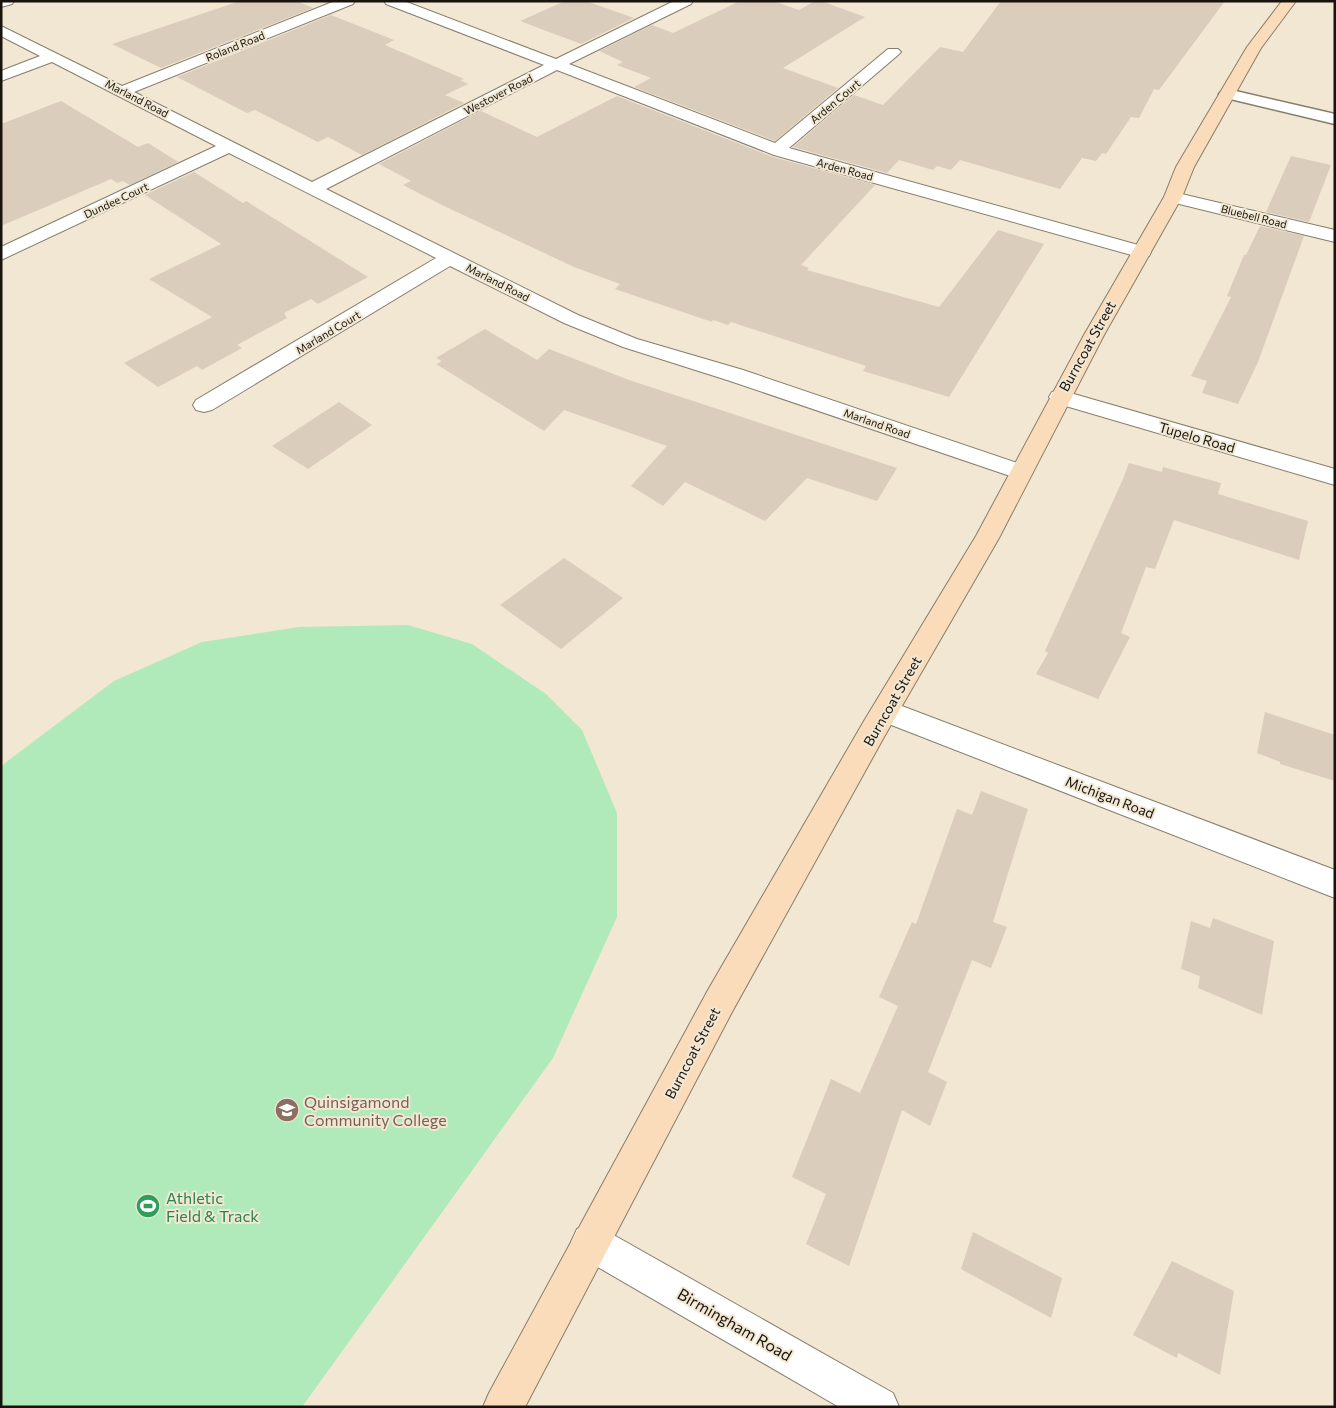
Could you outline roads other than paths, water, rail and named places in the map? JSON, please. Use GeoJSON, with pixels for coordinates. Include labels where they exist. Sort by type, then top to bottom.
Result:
{"type":"FeatureCollection","features":[{"type":"Feature","properties":{"kind":"main road","name":"Burncoat Street"},"geometry":{"type":"LineString","coordinates":[[504,1407],[590,1242],[720,1001],[949,600],[987,538],[1112,300],[1173,197],[1185,167],[1254,47],[1289,1]]}},
{"type":"Feature","properties":{"kind":"street"},"geometry":{"type":"LineString","coordinates":[[1,3],[7,1]]}},
{"type":"Feature","properties":{"kind":"street","name":"Roland Road"},"geometry":{"type":"LineString","coordinates":[[123,91],[348,1]]}},
{"type":"Feature","properties":{"kind":"street"},"geometry":{"type":"LineString","coordinates":[[391,1],[556,65]]}},
{"type":"Feature","properties":{"kind":"street","name":"Westover Road"},"geometry":{"type":"LineString","coordinates":[[312,189],[686,1]]}},
{"type":"Feature","properties":{"kind":"street","name":"Marland Road"},"geometry":{"type":"LineString","coordinates":[[1,30],[571,319],[630,343],[735,375],[1021,472]]}},
{"type":"Feature","properties":{"kind":"street","name":"Arden Court"},"geometry":{"type":"LineString","coordinates":[[777,150],[893,52]]}},
{"type":"Feature","properties":{"kind":"street"},"geometry":{"type":"LineString","coordinates":[[1,76],[53,56]]}},
{"type":"Feature","properties":{"kind":"street","name":"Arden Road"},"geometry":{"type":"LineString","coordinates":[[556,65],[777,150],[1142,252]]}},
{"type":"Feature","properties":{"kind":"street","name":"Dundee Court"},"geometry":{"type":"LineString","coordinates":[[1,254],[230,146]]}},
{"type":"Feature","properties":{"kind":"street","name":"Bluebell Road"},"geometry":{"type":"LineString","coordinates":[[1173,197],[1335,236]]}},
{"type":"Feature","properties":{"kind":"street","name":"Marland Court"},"geometry":{"type":"LineString","coordinates":[[204,405],[450,258]]}},
{"type":"Feature","properties":{"kind":"street","name":"Tupelo Road"},"geometry":{"type":"LineString","coordinates":[[1060,397],[1335,477]]}},
{"type":"Feature","properties":{"kind":"street","name":"Michigan Road"},"geometry":{"type":"LineString","coordinates":[[886,711],[1335,884]]}},
{"type":"Feature","properties":{"kind":"street","name":"Birmingham Road"},"geometry":{"type":"LineString","coordinates":[[590,1242],[879,1407]]}},
{"type":"Feature","properties":{"kind":"lane"},"geometry":{"type":"LineString","coordinates":[[1227,94],[1335,119]]}},
{"type":"Feature","properties":{"kind":"place","name":"Quinsigamond Community College"},"geometry":{"type":"Point","coordinates":[287,1110]}},
{"type":"Feature","properties":{"kind":"place","name":"Athletic Field & Track"},"geometry":{"type":"Point","coordinates":[148,1206]}}]}
